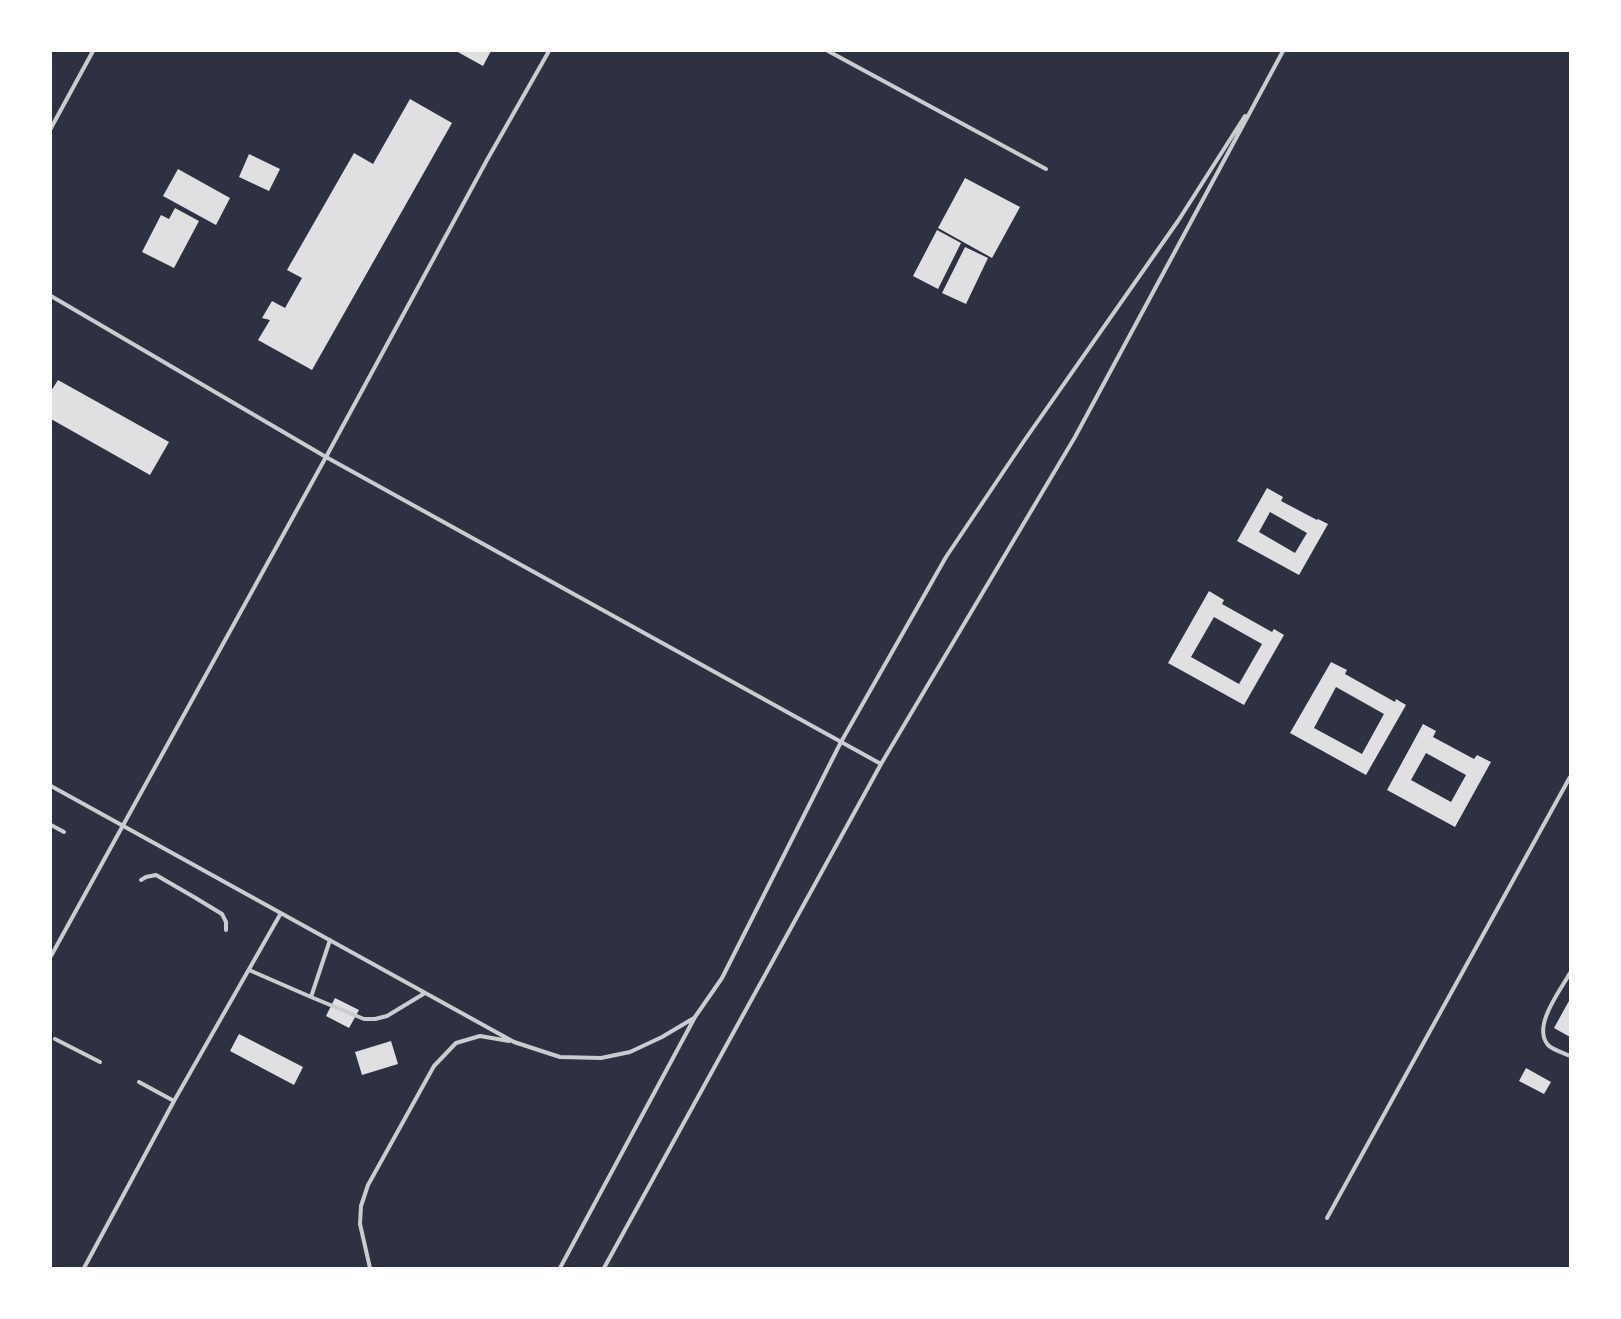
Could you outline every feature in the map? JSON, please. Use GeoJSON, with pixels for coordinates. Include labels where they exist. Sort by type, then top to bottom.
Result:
{"type":"FeatureCollection","features":[{"type":"Feature","properties":{"kind":"lane"},"geometry":{"type":"LineString","coordinates":[[51,128],[94,51]]}},
{"type":"Feature","properties":{"kind":"lane"},"geometry":{"type":"LineString","coordinates":[[51,956],[124,826],[487,160],[549,51]]}},
{"type":"Feature","properties":{"kind":"lane"},"geometry":{"type":"LineString","coordinates":[[828,51],[1046,169]]}},
{"type":"Feature","properties":{"kind":"lane"},"geometry":{"type":"LineString","coordinates":[[604,1268],[881,764],[1075,437],[1283,51]]}},
{"type":"Feature","properties":{"kind":"lane"},"geometry":{"type":"LineString","coordinates":[[560,1268],[696,1017],[722,978],[841,742],[946,557],[1024,441],[1178,221],[1263,88]]}},
{"type":"Feature","properties":{"kind":"lane"},"geometry":{"type":"LineString","coordinates":[[51,296],[326,457],[881,764]]}},
{"type":"Feature","properties":{"kind":"lane"},"geometry":{"type":"LineString","coordinates":[[1327,1218],[1568,784],[1570,777]]}},
{"type":"Feature","properties":{"kind":"lane"},"geometry":{"type":"LineString","coordinates":[[51,786],[514,1042]]}},
{"type":"Feature","properties":{"kind":"lane"},"geometry":{"type":"LineString","coordinates":[[51,825],[64,832]]}},
{"type":"Feature","properties":{"kind":"lane"},"geometry":{"type":"LineString","coordinates":[[141,880],[156,875],[222,914],[226,922],[226,930]]}},
{"type":"Feature","properties":{"kind":"lane"},"geometry":{"type":"LineString","coordinates":[[84,1268],[174,1101],[281,913]]}},
{"type":"Feature","properties":{"kind":"lane"},"geometry":{"type":"LineString","coordinates":[[311,996],[330,940]]}},
{"type":"Feature","properties":{"kind":"lane"},"geometry":{"type":"LineString","coordinates":[[249,970],[364,1019],[387,1016],[425,993]]}},
{"type":"Feature","properties":{"kind":"lane"},"geometry":{"type":"LineString","coordinates":[[1570,973],[1546,1013],[1542,1032],[1549,1046],[1570,1056]]}},
{"type":"Feature","properties":{"kind":"lane"},"geometry":{"type":"LineString","coordinates":[[370,1268],[360,1224],[361,1206],[368,1185],[434,1066],[456,1043],[480,1036],[514,1042],[560,1057],[602,1058],[630,1052],[662,1037],[696,1017]]}},
{"type":"Feature","properties":{"kind":"lane"},"geometry":{"type":"LineString","coordinates":[[55,1039],[100,1062]]}},
{"type":"Feature","properties":{"kind":"lane"},"geometry":{"type":"LineString","coordinates":[[140,1082],[174,1101]]}},
{"type":"Feature","properties":{"kind":"building"},"geometry":{"type":"Polygon","coordinates":[[[456,51],[491,51],[483,66],[456,51]]]}},
{"type":"Feature","properties":{"kind":"building"},"geometry":{"type":"Polygon","coordinates":[[[410,99],[452,123],[312,370],[258,340],[270,320],[262,318],[272,301],[285,308],[302,278],[287,270],[354,153],[373,164],[410,99]]]}},
{"type":"Feature","properties":{"kind":"building"},"geometry":{"type":"Polygon","coordinates":[[[249,154],[280,169],[269,191],[239,177],[249,154]]]}},
{"type":"Feature","properties":{"kind":"building"},"geometry":{"type":"Polygon","coordinates":[[[178,169],[230,198],[216,225],[163,196],[178,169]]]}},
{"type":"Feature","properties":{"kind":"building"},"geometry":{"type":"Polygon","coordinates":[[[965,178],[1020,207],[992,258],[938,228],[965,178]]]}},
{"type":"Feature","properties":{"kind":"building"},"geometry":{"type":"Polygon","coordinates":[[[175,208],[199,221],[174,268],[142,252],[161,215],[169,219],[175,208]]]}},
{"type":"Feature","properties":{"kind":"building"},"geometry":{"type":"Polygon","coordinates":[[[937,230],[961,243],[938,289],[913,276],[937,230]]]}},
{"type":"Feature","properties":{"kind":"building"},"geometry":{"type":"Polygon","coordinates":[[[965,247],[988,258],[966,304],[942,293],[965,247]]]}},
{"type":"Feature","properties":{"kind":"building"},"geometry":{"type":"Polygon","coordinates":[[[58,380],[169,442],[150,475],[51,419],[51,391],[58,380]]]}},
{"type":"Feature","properties":{"kind":"building"},"geometry":{"type":"Polygon","coordinates":[[[1267,488],[1283,497],[1281,501],[1328,524],[1299,575],[1237,541],[1267,488]],[[1270,512],[1259,532],[1295,553],[1307,533],[1270,512]]]}},
{"type":"Feature","properties":{"kind":"building"},"geometry":{"type":"Polygon","coordinates":[[[1209,591],[1224,600],[1222,604],[1272,632],[1274,629],[1284,635],[1244,705],[1168,663],[1209,591]],[[1214,617],[1191,657],[1239,684],[1262,644],[1214,617]]]}},
{"type":"Feature","properties":{"kind":"building"},"geometry":{"type":"Polygon","coordinates":[[[1331,662],[1347,670],[1345,674],[1395,702],[1396,699],[1406,705],[1366,775],[1290,733],[1331,662]],[[1336,687],[1314,728],[1362,754],[1384,714],[1336,687]]]}},
{"type":"Feature","properties":{"kind":"building"},"geometry":{"type":"Polygon","coordinates":[[[1423,724],[1436,731],[1433,737],[1474,759],[1477,755],[1491,762],[1455,827],[1387,790],[1423,724]],[[1426,753],[1411,780],[1451,802],[1466,775],[1426,753]]]}},
{"type":"Feature","properties":{"kind":"building"},"geometry":{"type":"Polygon","coordinates":[[[335,998],[359,1010],[349,1028],[326,1016],[335,998]]]}},
{"type":"Feature","properties":{"kind":"building"},"geometry":{"type":"Polygon","coordinates":[[[1570,999],[1570,1037],[1554,1028],[1570,999]]]}},
{"type":"Feature","properties":{"kind":"building"},"geometry":{"type":"Polygon","coordinates":[[[239,1034],[303,1067],[294,1085],[230,1051],[239,1034]]]}},
{"type":"Feature","properties":{"kind":"building"},"geometry":{"type":"Polygon","coordinates":[[[391,1041],[398,1064],[362,1075],[355,1052],[391,1041]]]}},
{"type":"Feature","properties":{"kind":"building"},"geometry":{"type":"Polygon","coordinates":[[[1526,1068],[1551,1082],[1544,1094],[1519,1081],[1526,1068]]]}}]}
